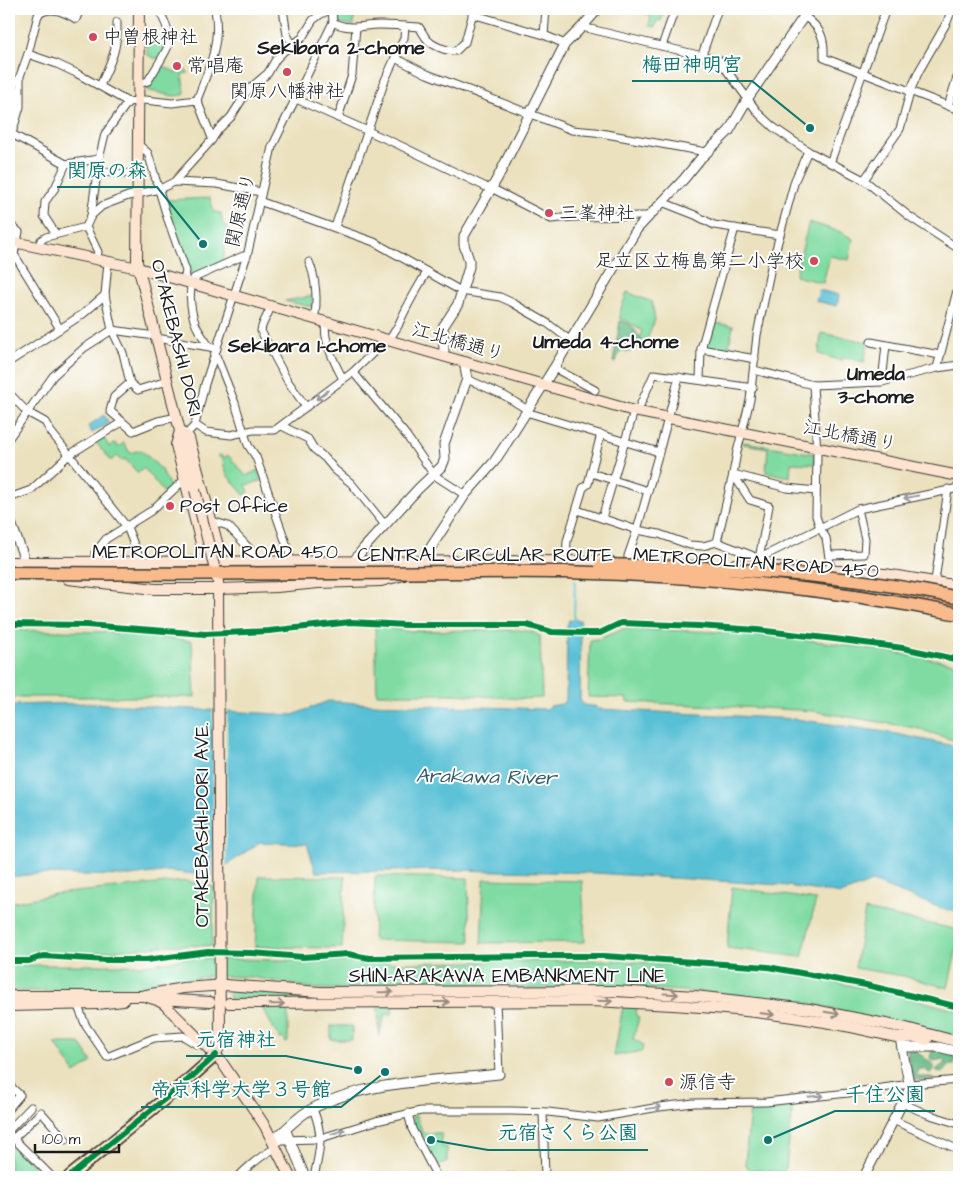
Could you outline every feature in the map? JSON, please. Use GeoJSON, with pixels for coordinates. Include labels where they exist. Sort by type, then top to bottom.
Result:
{"type":"FeatureCollection","features":[{"type":"Feature","properties":{"kind":"highway","name":"CENTRAL CIRCULAR ROUTE"},"geometry":{"type":"LineString","coordinates":[[9,563],[174,567],[446,565],[642,566],[736,569],[850,580],[959,598]]}},
{"type":"Feature","properties":{"kind":"highway","name":"CENTRAL CIRCULAR ROUTE"},"geometry":{"type":"LineString","coordinates":[[9,571],[194,574],[566,572],[737,582],[856,596],[959,614]]}},
{"type":"Feature","properties":{"kind":"highway"},"geometry":{"type":"LineString","coordinates":[[850,580],[892,581],[959,592]]}},
{"type":"Feature","properties":{"kind":"highway"},"geometry":{"type":"LineString","coordinates":[[737,582],[780,583],[822,587],[959,606]]}},
{"type":"Feature","properties":{"kind":"main road","name":"OTAKEBASHI DORI"},"geometry":{"type":"LineString","coordinates":[[139,9],[138,268],[155,337],[183,435],[218,585]]}},
{"type":"Feature","properties":{"kind":"main road","name":"江北橋通り"},"geometry":{"type":"LineString","coordinates":[[13,242],[138,268],[636,412],[959,476]]}},
{"type":"Feature","properties":{"kind":"main road"},"geometry":{"type":"LineString","coordinates":[[207,566],[176,445],[183,435],[190,438],[224,566]]}},
{"type":"Feature","properties":{"kind":"main road"},"geometry":{"type":"LineString","coordinates":[[25,566],[29,577],[36,579],[81,580],[171,590],[218,585],[277,587],[318,583],[380,581],[399,577],[414,569],[422,561]]}},
{"type":"Feature","properties":{"kind":"main road","name":"METROPOLITAN ROAD 450"},"geometry":{"type":"LineString","coordinates":[[224,566],[290,562],[422,561],[758,562],[885,574],[959,586]]}},
{"type":"Feature","properties":{"kind":"main road","name":"METROPOLITAN ROAD 450"},"geometry":{"type":"LineString","coordinates":[[9,571],[25,566],[95,562],[141,562],[207,566]]}},
{"type":"Feature","properties":{"kind":"main road","name":"METROPOLITAN ROAD 450"},"geometry":{"type":"LineString","coordinates":[[9,563],[25,566],[566,570],[757,576],[890,590],[959,602]]}},
{"type":"Feature","properties":{"kind":"main road","name":"OTAKEBASHI-DORI AVE."},"geometry":{"type":"LineString","coordinates":[[216,1055],[220,1044],[218,585]]}},
{"type":"Feature","properties":{"kind":"main road","name":"SHIN-ARAKAWA EMBANKMENT LINE"},"geometry":{"type":"LineString","coordinates":[[9,996],[141,996],[220,981],[320,992],[577,990],[695,996],[787,1006],[840,1014],[959,1042]]}},
{"type":"Feature","properties":{"kind":"main road","name":"SHIN-ARAKAWA EMBANKMENT LINE"},"geometry":{"type":"LineString","coordinates":[[320,992],[328,998],[366,998],[376,1003]]}},
{"type":"Feature","properties":{"kind":"main road"},"geometry":{"type":"LineString","coordinates":[[9,1006],[127,1001],[141,996],[210,1002]]}},
{"type":"Feature","properties":{"kind":"main road"},"geometry":{"type":"LineString","coordinates":[[152,998],[164,1004],[216,1055],[250,1103],[274,1144],[290,1177]]}},
{"type":"Feature","properties":{"kind":"main road","name":"SHIN-ARAKAWA EMBANKMENT LINE"},"geometry":{"type":"LineString","coordinates":[[229,1003],[590,1001],[727,1010],[819,1021],[901,1042],[914,1042],[959,1050]]}},
{"type":"Feature","properties":{"kind":"main road"},"geometry":{"type":"LineString","coordinates":[[69,1177],[216,1055]]}},
{"type":"Feature","properties":{"kind":"street"},"geometry":{"type":"LineString","coordinates":[[80,9],[76,19],[65,13],[49,9],[38,15],[19,81],[20,107],[10,139],[66,164],[99,159]]}},
{"type":"Feature","properties":{"kind":"street"},"geometry":{"type":"LineString","coordinates":[[138,84],[148,81],[156,65],[168,50],[170,39],[159,9]]}},
{"type":"Feature","properties":{"kind":"street"},"geometry":{"type":"LineString","coordinates":[[212,138],[197,100],[214,56],[217,22],[215,9]]}},
{"type":"Feature","properties":{"kind":"street"},"geometry":{"type":"LineString","coordinates":[[283,9],[287,35],[293,45]]}},
{"type":"Feature","properties":{"kind":"street"},"geometry":{"type":"LineString","coordinates":[[91,216],[102,206],[160,189],[174,182],[231,117],[248,90],[268,73],[276,59],[302,38],[313,20],[332,9],[334,22],[341,26],[419,27],[426,39],[436,46],[450,51],[456,51],[465,42],[473,11],[565,44]]}},
{"type":"Feature","properties":{"kind":"street"},"geometry":{"type":"LineString","coordinates":[[544,35],[546,9]]}},
{"type":"Feature","properties":{"kind":"street"},"geometry":{"type":"LineString","coordinates":[[442,355],[443,327],[458,304],[469,267],[464,236],[491,189],[565,44],[598,9]]}},
{"type":"Feature","properties":{"kind":"street"},"geometry":{"type":"LineString","coordinates":[[662,46],[675,9]]}},
{"type":"Feature","properties":{"kind":"street"},"geometry":{"type":"LineString","coordinates":[[702,55],[718,9]]}},
{"type":"Feature","properties":{"kind":"street"},"geometry":{"type":"LineString","coordinates":[[830,163],[886,9]]}},
{"type":"Feature","properties":{"kind":"street"},"geometry":{"type":"LineString","coordinates":[[864,180],[900,129],[910,93],[952,9]]}},
{"type":"Feature","properties":{"kind":"street"},"geometry":{"type":"LineString","coordinates":[[422,561],[465,495],[494,462],[544,385],[633,234],[684,179],[706,152],[729,131],[748,98],[807,12],[824,40],[824,58],[910,93],[959,110]]}},
{"type":"Feature","properties":{"kind":"street"},"geometry":{"type":"LineString","coordinates":[[100,86],[118,40],[117,22]]}},
{"type":"Feature","properties":{"kind":"street","name":"関原通り"},"geometry":{"type":"LineString","coordinates":[[195,425],[214,350],[247,256],[272,147],[334,22]]}},
{"type":"Feature","properties":{"kind":"street"},"geometry":{"type":"LineString","coordinates":[[335,227],[385,80],[404,38],[405,26]]}},
{"type":"Feature","properties":{"kind":"street"},"geometry":{"type":"LineString","coordinates":[[338,118],[352,75],[356,27]]}},
{"type":"Feature","properties":{"kind":"street"},"geometry":{"type":"LineString","coordinates":[[582,27],[720,60],[759,114],[773,127],[808,151],[864,180],[910,217],[959,249]]}},
{"type":"Feature","properties":{"kind":"street"},"geometry":{"type":"LineString","coordinates":[[28,54],[57,64],[128,102],[138,100],[172,103],[197,100]]}},
{"type":"Feature","properties":{"kind":"street"},"geometry":{"type":"LineString","coordinates":[[395,58],[427,74],[572,130],[595,132],[706,152]]}},
{"type":"Feature","properties":{"kind":"street"},"geometry":{"type":"LineString","coordinates":[[948,106],[959,71]]}},
{"type":"Feature","properties":{"kind":"street"},"geometry":{"type":"LineString","coordinates":[[9,80],[19,81]]}},
{"type":"Feature","properties":{"kind":"street"},"geometry":{"type":"LineString","coordinates":[[296,99],[397,144],[551,219],[648,216]]}},
{"type":"Feature","properties":{"kind":"street"},"geometry":{"type":"LineString","coordinates":[[86,227],[91,216],[99,159],[105,134],[128,102]]}},
{"type":"Feature","properties":{"kind":"street"},"geometry":{"type":"LineString","coordinates":[[138,144],[148,153],[160,189],[167,217],[186,271],[196,325],[214,350],[248,445],[256,457],[286,542],[290,562]]}},
{"type":"Feature","properties":{"kind":"street"},"geometry":{"type":"LineString","coordinates":[[717,542],[753,388],[757,335],[766,292],[795,180],[808,151]]}},
{"type":"Feature","properties":{"kind":"street"},"geometry":{"type":"LineString","coordinates":[[55,233],[44,216],[44,202],[55,188],[66,164]]}},
{"type":"Feature","properties":{"kind":"street"},"geometry":{"type":"LineString","coordinates":[[97,171],[123,174],[138,172]]}},
{"type":"Feature","properties":{"kind":"street"},"geometry":{"type":"LineString","coordinates":[[174,182],[217,184],[261,192]]}},
{"type":"Feature","properties":{"kind":"street"},"geometry":{"type":"LineString","coordinates":[[259,201],[374,242],[461,291],[500,297],[548,323],[571,341]]}},
{"type":"Feature","properties":{"kind":"street"},"geometry":{"type":"LineString","coordinates":[[662,202],[695,215],[709,224],[780,235]]}},
{"type":"Feature","properties":{"kind":"street"},"geometry":{"type":"LineString","coordinates":[[9,224],[19,232],[13,242],[12,255],[60,329]]}},
{"type":"Feature","properties":{"kind":"street"},"geometry":{"type":"LineString","coordinates":[[38,247],[41,240],[55,233],[86,227]]}},
{"type":"Feature","properties":{"kind":"street"},"geometry":{"type":"LineString","coordinates":[[86,227],[98,252],[96,259]]}},
{"type":"Feature","properties":{"kind":"street"},"geometry":{"type":"LineString","coordinates":[[700,380],[701,348],[735,228]]}},
{"type":"Feature","properties":{"kind":"street"},"geometry":{"type":"LineString","coordinates":[[188,282],[243,256],[247,256]]}},
{"type":"Feature","properties":{"kind":"street"},"geometry":{"type":"LineString","coordinates":[[108,262],[106,295],[112,330],[123,353],[130,383],[138,390],[167,381]]}},
{"type":"Feature","properties":{"kind":"street"},"geometry":{"type":"LineString","coordinates":[[309,262],[312,267],[316,294],[314,319]]}},
{"type":"Feature","properties":{"kind":"street"},"geometry":{"type":"LineString","coordinates":[[183,435],[195,425],[206,432],[231,435],[259,429],[276,430],[282,426],[353,372],[392,335],[408,303],[427,272]]}},
{"type":"Feature","properties":{"kind":"street"},"geometry":{"type":"LineString","coordinates":[[937,368],[959,283]]}},
{"type":"Feature","properties":{"kind":"street"},"geometry":{"type":"LineString","coordinates":[[9,362],[83,314],[106,295]]}},
{"type":"Feature","properties":{"kind":"street"},"geometry":{"type":"LineString","coordinates":[[271,306],[262,324],[261,332],[287,380],[306,407]]}},
{"type":"Feature","properties":{"kind":"street"},"geometry":{"type":"LineString","coordinates":[[326,322],[324,332],[333,359],[343,379]]}},
{"type":"Feature","properties":{"kind":"street"},"geometry":{"type":"LineString","coordinates":[[9,438],[53,376],[84,348],[112,330],[214,350]]}},
{"type":"Feature","properties":{"kind":"street"},"geometry":{"type":"LineString","coordinates":[[871,342],[940,354]]}},
{"type":"Feature","properties":{"kind":"street"},"geometry":{"type":"LineString","coordinates":[[882,382],[886,345]]}},
{"type":"Feature","properties":{"kind":"street"},"geometry":{"type":"LineString","coordinates":[[701,348],[755,359]]}},
{"type":"Feature","properties":{"kind":"street"},"geometry":{"type":"LineString","coordinates":[[354,562],[359,553],[442,466],[445,459],[444,444],[467,379],[466,362]]}},
{"type":"Feature","properties":{"kind":"street"},"geometry":{"type":"LineString","coordinates":[[754,370],[812,385],[882,382],[937,368],[959,365]]}},
{"type":"Feature","properties":{"kind":"street"},"geometry":{"type":"LineString","coordinates":[[554,368],[595,390]]}},
{"type":"Feature","properties":{"kind":"street"},"geometry":{"type":"LineString","coordinates":[[353,372],[406,435],[434,475],[465,495]]}},
{"type":"Feature","properties":{"kind":"street"},"geometry":{"type":"LineString","coordinates":[[602,518],[625,441],[654,374],[753,388]]}},
{"type":"Feature","properties":{"kind":"street"},"geometry":{"type":"LineString","coordinates":[[628,562],[628,556],[637,530],[679,377]]}},
{"type":"Feature","properties":{"kind":"street"},"geometry":{"type":"LineString","coordinates":[[467,379],[505,396],[527,411],[659,452]]}},
{"type":"Feature","properties":{"kind":"street"},"geometry":{"type":"LineString","coordinates":[[130,383],[114,397],[110,411],[133,431],[158,421],[177,417]]}},
{"type":"Feature","properties":{"kind":"street"},"geometry":{"type":"LineString","coordinates":[[812,385],[816,447],[816,516],[826,538],[831,570]]}},
{"type":"Feature","properties":{"kind":"street"},"geometry":{"type":"LineString","coordinates":[[9,393],[27,412],[45,422],[50,432],[127,527],[141,562]]}},
{"type":"Feature","properties":{"kind":"street"},"geometry":{"type":"LineString","coordinates":[[9,498],[31,490],[69,455],[122,422]]}},
{"type":"Feature","properties":{"kind":"street"},"geometry":{"type":"LineString","coordinates":[[282,426],[308,439],[314,449],[351,483],[385,525]]}},
{"type":"Feature","properties":{"kind":"street"},"geometry":{"type":"LineString","coordinates":[[566,561],[567,541],[583,488],[588,484],[601,434]]}},
{"type":"Feature","properties":{"kind":"street"},"geometry":{"type":"LineString","coordinates":[[591,474],[648,491]]}},
{"type":"Feature","properties":{"kind":"street"},"geometry":{"type":"LineString","coordinates":[[733,474],[787,488],[816,491]]}},
{"type":"Feature","properties":{"kind":"street"},"geometry":{"type":"LineString","coordinates":[[733,474],[750,500],[769,506],[757,576]]}},
{"type":"Feature","properties":{"kind":"street"},"geometry":{"type":"LineString","coordinates":[[95,562],[95,553],[106,539],[151,510],[184,480]]}},
{"type":"Feature","properties":{"kind":"street"},"geometry":{"type":"LineString","coordinates":[[758,562],[858,508],[959,488]]}},
{"type":"Feature","properties":{"kind":"street"},"geometry":{"type":"LineString","coordinates":[[935,581],[948,489]]}},
{"type":"Feature","properties":{"kind":"street"},"geometry":{"type":"LineString","coordinates":[[829,555],[864,554],[865,539],[858,508]]}},
{"type":"Feature","properties":{"kind":"street"},"geometry":{"type":"LineString","coordinates":[[577,510],[690,545],[703,546],[717,542],[751,555],[758,562]]}},
{"type":"Feature","properties":{"kind":"street"},"geometry":{"type":"LineString","coordinates":[[9,518],[22,552],[25,566]]}},
{"type":"Feature","properties":{"kind":"street"},"geometry":{"type":"LineString","coordinates":[[212,521],[228,526],[263,563]]}},
{"type":"Feature","properties":{"kind":"street"},"geometry":{"type":"LineString","coordinates":[[238,1177],[304,1114],[343,1096],[399,1082],[422,1082],[499,1074],[496,1002]]}},
{"type":"Feature","properties":{"kind":"street"},"geometry":{"type":"LineString","coordinates":[[77,1004],[86,1026],[107,1057],[154,1038],[183,1036],[196,1044],[204,1043]]}},
{"type":"Feature","properties":{"kind":"street"},"geometry":{"type":"LineString","coordinates":[[864,1177],[910,1084],[901,1042]]}},
{"type":"Feature","properties":{"kind":"street"},"geometry":{"type":"LineString","coordinates":[[274,1144],[281,1140],[320,1138],[408,1113],[451,1110],[543,1112],[598,1118],[694,1103],[766,1102],[910,1084],[959,1080]]}},
{"type":"Feature","properties":{"kind":"street"},"geometry":{"type":"LineString","coordinates":[[9,1085],[20,1095],[9,1108]]}},
{"type":"Feature","properties":{"kind":"street"},"geometry":{"type":"LineString","coordinates":[[902,1103],[927,1114],[959,1124]]}},
{"type":"Feature","properties":{"kind":"street"},"geometry":{"type":"LineString","coordinates":[[9,1130],[31,1107]]}},
{"type":"Feature","properties":{"kind":"street"},"geometry":{"type":"LineString","coordinates":[[313,1109],[319,1121],[320,1138],[314,1177]]}},
{"type":"Feature","properties":{"kind":"street"},"geometry":{"type":"LineString","coordinates":[[52,1177],[11,1136],[41,1112],[66,1140]]}},
{"type":"Feature","properties":{"kind":"street"},"geometry":{"type":"LineString","coordinates":[[543,1112],[545,1177]]}},
{"type":"Feature","properties":{"kind":"street"},"geometry":{"type":"LineString","coordinates":[[408,1113],[412,1129],[437,1177]]}},
{"type":"Feature","properties":{"kind":"street"},"geometry":{"type":"LineString","coordinates":[[893,1120],[959,1150]]}},
{"type":"Feature","properties":{"kind":"street"},"geometry":{"type":"LineString","coordinates":[[286,1131],[305,1177]]}},
{"type":"Feature","properties":{"kind":"street"},"geometry":{"type":"LineString","coordinates":[[505,1177],[515,1177]]}},
{"type":"Feature","properties":{"kind":"green space"},"geometry":{"type":"Polygon","coordinates":[[[348,9],[354,10],[354,25],[342,24],[336,20],[336,13],[348,9]]]}},
{"type":"Feature","properties":{"kind":"green space"},"geometry":{"type":"Polygon","coordinates":[[[648,9],[664,9],[661,21],[657,20],[655,27],[649,26],[651,16],[646,14],[648,9]]]}},
{"type":"Feature","properties":{"kind":"green space"},"geometry":{"type":"Polygon","coordinates":[[[147,39],[167,40],[166,46],[157,59],[147,55],[147,39]]]}},
{"type":"Feature","properties":{"kind":"green space"},"geometry":{"type":"Polygon","coordinates":[[[159,64],[177,73],[182,67],[189,73],[182,74],[184,95],[173,96],[146,90],[159,64]]]}},
{"type":"Feature","properties":{"kind":"green space"},"geometry":{"type":"Polygon","coordinates":[[[210,198],[214,212],[221,213],[223,225],[227,226],[223,262],[192,276],[165,200],[210,198]]]}},
{"type":"Feature","properties":{"kind":"green space"},"geometry":{"type":"Polygon","coordinates":[[[809,222],[841,232],[853,239],[849,260],[830,256],[823,283],[795,276],[809,222]]]}},
{"type":"Feature","properties":{"kind":"green space"},"geometry":{"type":"Polygon","coordinates":[[[627,292],[652,302],[655,320],[646,342],[639,338],[642,331],[626,320],[620,319],[620,311],[627,292]]]}},
{"type":"Feature","properties":{"kind":"green space"},"geometry":{"type":"Polygon","coordinates":[[[312,296],[312,307],[285,301],[312,296]]]}},
{"type":"Feature","properties":{"kind":"green space"},"geometry":{"type":"Polygon","coordinates":[[[620,321],[631,325],[642,342],[639,347],[629,352],[621,350],[615,363],[613,362],[620,321]]]}},
{"type":"Feature","properties":{"kind":"green space"},"geometry":{"type":"Polygon","coordinates":[[[710,322],[733,326],[728,352],[704,347],[710,322]]]}},
{"type":"Feature","properties":{"kind":"green space"},"geometry":{"type":"Polygon","coordinates":[[[821,333],[868,342],[864,362],[843,357],[842,361],[819,354],[821,333]]]}},
{"type":"Feature","properties":{"kind":"green space"},"geometry":{"type":"Polygon","coordinates":[[[103,436],[109,447],[115,443],[118,447],[124,443],[130,453],[141,450],[160,468],[171,488],[165,494],[144,468],[138,473],[125,459],[122,461],[116,456],[111,461],[95,441],[103,436]]]}},
{"type":"Feature","properties":{"kind":"green space"},"geometry":{"type":"Polygon","coordinates":[[[744,442],[815,454],[815,464],[791,463],[790,477],[766,472],[768,448],[743,444],[744,442]]]}},
{"type":"Feature","properties":{"kind":"green space"},"geometry":{"type":"Polygon","coordinates":[[[219,454],[224,458],[228,455],[246,476],[258,470],[261,481],[246,485],[249,492],[244,495],[228,476],[223,465],[225,463],[218,456],[219,454]]]}},
{"type":"Feature","properties":{"kind":"green space"},"geometry":{"type":"Polygon","coordinates":[[[375,625],[406,631],[519,630],[533,632],[540,636],[542,698],[522,699],[455,694],[377,694],[375,625]]]}},
{"type":"Feature","properties":{"kind":"green space"},"geometry":{"type":"Polygon","coordinates":[[[623,629],[775,636],[854,646],[959,664],[959,742],[916,728],[813,711],[627,702],[626,698],[588,697],[590,640],[599,639],[623,629]]]}},
{"type":"Feature","properties":{"kind":"green space"},"geometry":{"type":"Polygon","coordinates":[[[10,630],[106,632],[192,641],[195,697],[9,697],[10,630]]]}},
{"type":"Feature","properties":{"kind":"green space"},"geometry":{"type":"Polygon","coordinates":[[[259,876],[345,877],[342,948],[255,947],[259,876]]]}},
{"type":"Feature","properties":{"kind":"green space"},"geometry":{"type":"Polygon","coordinates":[[[375,876],[468,878],[470,942],[373,940],[375,876]]]}},
{"type":"Feature","properties":{"kind":"green space"},"geometry":{"type":"Polygon","coordinates":[[[484,879],[582,881],[585,942],[481,943],[484,879]]]}},
{"type":"Feature","properties":{"kind":"green space"},"geometry":{"type":"Polygon","coordinates":[[[186,881],[214,887],[212,946],[170,945],[61,956],[9,957],[9,903],[55,894],[186,881]]]}},
{"type":"Feature","properties":{"kind":"green space"},"geometry":{"type":"Polygon","coordinates":[[[732,887],[816,900],[802,957],[727,948],[732,887]]]}},
{"type":"Feature","properties":{"kind":"green space"},"geometry":{"type":"Polygon","coordinates":[[[865,910],[959,930],[948,988],[903,976],[855,968],[865,910]]]}},
{"type":"Feature","properties":{"kind":"green space"},"geometry":{"type":"Polygon","coordinates":[[[189,958],[402,963],[602,960],[775,971],[891,993],[959,1011],[959,1038],[814,1005],[721,993],[629,988],[317,989],[251,977],[208,976],[138,991],[9,991],[9,965],[146,965],[189,958]]]}},
{"type":"Feature","properties":{"kind":"green space"},"geometry":{"type":"Polygon","coordinates":[[[233,990],[319,997],[325,1000],[229,999],[229,994],[233,990]]]}},
{"type":"Feature","properties":{"kind":"green space"},"geometry":{"type":"Polygon","coordinates":[[[378,1005],[392,1006],[392,1014],[385,1014],[379,1037],[378,1005]]]}},
{"type":"Feature","properties":{"kind":"green space"},"geometry":{"type":"Polygon","coordinates":[[[623,1006],[637,1007],[636,1016],[639,1018],[633,1039],[644,1045],[641,1052],[614,1056],[623,1006]]]}},
{"type":"Feature","properties":{"kind":"green space"},"geometry":{"type":"Polygon","coordinates":[[[262,1008],[288,1009],[288,1042],[286,1043],[283,1038],[280,1039],[262,1008]]]}},
{"type":"Feature","properties":{"kind":"green space"},"geometry":{"type":"Polygon","coordinates":[[[331,1026],[352,1026],[352,1040],[331,1040],[331,1026]]]}},
{"type":"Feature","properties":{"kind":"green space"},"geometry":{"type":"Polygon","coordinates":[[[55,1043],[80,1043],[92,1062],[75,1073],[55,1043]]]}},
{"type":"Feature","properties":{"kind":"green space"},"geometry":{"type":"Polygon","coordinates":[[[908,1050],[917,1052],[934,1065],[934,1070],[930,1073],[924,1069],[918,1069],[916,1075],[934,1079],[913,1080],[908,1050]]]}},
{"type":"Feature","properties":{"kind":"green space"},"geometry":{"type":"Polygon","coordinates":[[[932,1050],[959,1054],[959,1059],[955,1061],[954,1065],[949,1065],[942,1073],[936,1070],[946,1062],[944,1059],[933,1061],[930,1058],[932,1050]]]}},
{"type":"Feature","properties":{"kind":"green space"},"geometry":{"type":"Polygon","coordinates":[[[793,1105],[786,1168],[783,1172],[750,1170],[745,1165],[750,1109],[754,1106],[793,1105]]]}},
{"type":"Feature","properties":{"kind":"green space"},"geometry":{"type":"Polygon","coordinates":[[[416,1116],[423,1133],[441,1133],[442,1147],[447,1147],[447,1162],[435,1167],[414,1128],[412,1117],[416,1116]]]}},
{"type":"Feature","properties":{"kind":"green space"},"geometry":{"type":"Polygon","coordinates":[[[10,1143],[45,1177],[9,1177],[10,1143]]]}},
{"type":"Feature","properties":{"kind":"water"},"geometry":{"type":"Polygon","coordinates":[[[819,290],[839,295],[837,306],[816,301],[819,290]]]}},
{"type":"Feature","properties":{"kind":"water"},"geometry":{"type":"Polygon","coordinates":[[[104,415],[109,423],[92,433],[88,426],[104,415]]]}},
{"type":"Feature","properties":{"kind":"water","name":"Arakawa River"},"geometry":{"type":"Polygon","coordinates":[[[569,620],[580,620],[581,627],[580,700],[586,705],[595,706],[598,709],[796,719],[892,733],[959,747],[959,910],[946,910],[872,882],[841,894],[780,885],[595,873],[452,870],[316,872],[307,844],[260,842],[211,876],[169,871],[130,876],[36,874],[9,877],[9,705],[91,703],[293,715],[328,701],[547,709],[550,706],[562,704],[566,699],[567,627],[569,620]]]}},
{"type":"Feature","properties":{"kind":"pier"},"geometry":{"type":"Polygon","coordinates":[[[213,708],[227,709],[226,869],[213,878],[213,708]]]}},
{"type":"Feature","properties":{"kind":"waterway"},"geometry":{"type":"LineString","coordinates":[[574,623],[575,580]]}},
{"type":"Feature","properties":{"kind":"cycle path"},"geometry":{"type":"LineString","coordinates":[[9,624],[86,625],[205,634],[269,631],[351,622],[406,625],[527,625],[552,632],[600,633],[621,623],[757,630],[903,648],[959,660]]}},
{"type":"Feature","properties":{"kind":"cycle path"},"geometry":{"type":"LineString","coordinates":[[9,961],[29,961],[43,956],[106,960],[146,960],[208,952],[303,957],[348,954],[369,958],[604,956],[768,967],[866,985],[959,1007]]}},
{"type":"Feature","properties":{"kind":"cycle path"},"geometry":{"type":"LineString","coordinates":[[69,1177],[216,1055]]}},
{"type":"Feature","properties":{"kind":"place","name":"中曽根神社"},"geometry":{"type":"Point","coordinates":[93,37]}},
{"type":"Feature","properties":{"kind":"place","name":"常唱庵"},"geometry":{"type":"Point","coordinates":[177,66]}},
{"type":"Feature","properties":{"kind":"place","name":"関原八幡神社"},"geometry":{"type":"Point","coordinates":[287,72]}},
{"type":"Feature","properties":{"kind":"place","name":"梅田神明宮"},"geometry":{"type":"Point","coordinates":[810,128]}},
{"type":"Feature","properties":{"kind":"place","name":"三峯神社"},"geometry":{"type":"Point","coordinates":[549,213]}},
{"type":"Feature","properties":{"kind":"place","name":"関原の森"},"geometry":{"type":"Point","coordinates":[203,244]}},
{"type":"Feature","properties":{"kind":"place","name":"足立区立梅島第二小学校"},"geometry":{"type":"Point","coordinates":[814,261]}},
{"type":"Feature","properties":{"kind":"place","name":"Post Office"},"geometry":{"type":"Point","coordinates":[170,506]}},
{"type":"Feature","properties":{"kind":"place","name":"元宿神社"},"geometry":{"type":"Point","coordinates":[358,1070]}},
{"type":"Feature","properties":{"kind":"place","name":"帝京科学大学３号館"},"geometry":{"type":"Point","coordinates":[385,1072]}},
{"type":"Feature","properties":{"kind":"place","name":"源信寺"},"geometry":{"type":"Point","coordinates":[669,1082]}},
{"type":"Feature","properties":{"kind":"place","name":"元宿さくら公園"},"geometry":{"type":"Point","coordinates":[431,1140]}},
{"type":"Feature","properties":{"kind":"place","name":"千住公園"},"geometry":{"type":"Point","coordinates":[768,1140]}},
{"type":"Feature","properties":{"kind":"district","name":"Sekibara 2-chome"},"geometry":{"type":"Point","coordinates":[341,48]}},
{"type":"Feature","properties":{"kind":"district","name":"Umeda 4-chome"},"geometry":{"type":"Point","coordinates":[606,342]}},
{"type":"Feature","properties":{"kind":"district","name":"Sekibara 1-chome"},"geometry":{"type":"Point","coordinates":[307,346]}},
{"type":"Feature","properties":{"kind":"district","name":"Umeda 3-chome"},"geometry":{"type":"Point","coordinates":[876,386]}}]}
